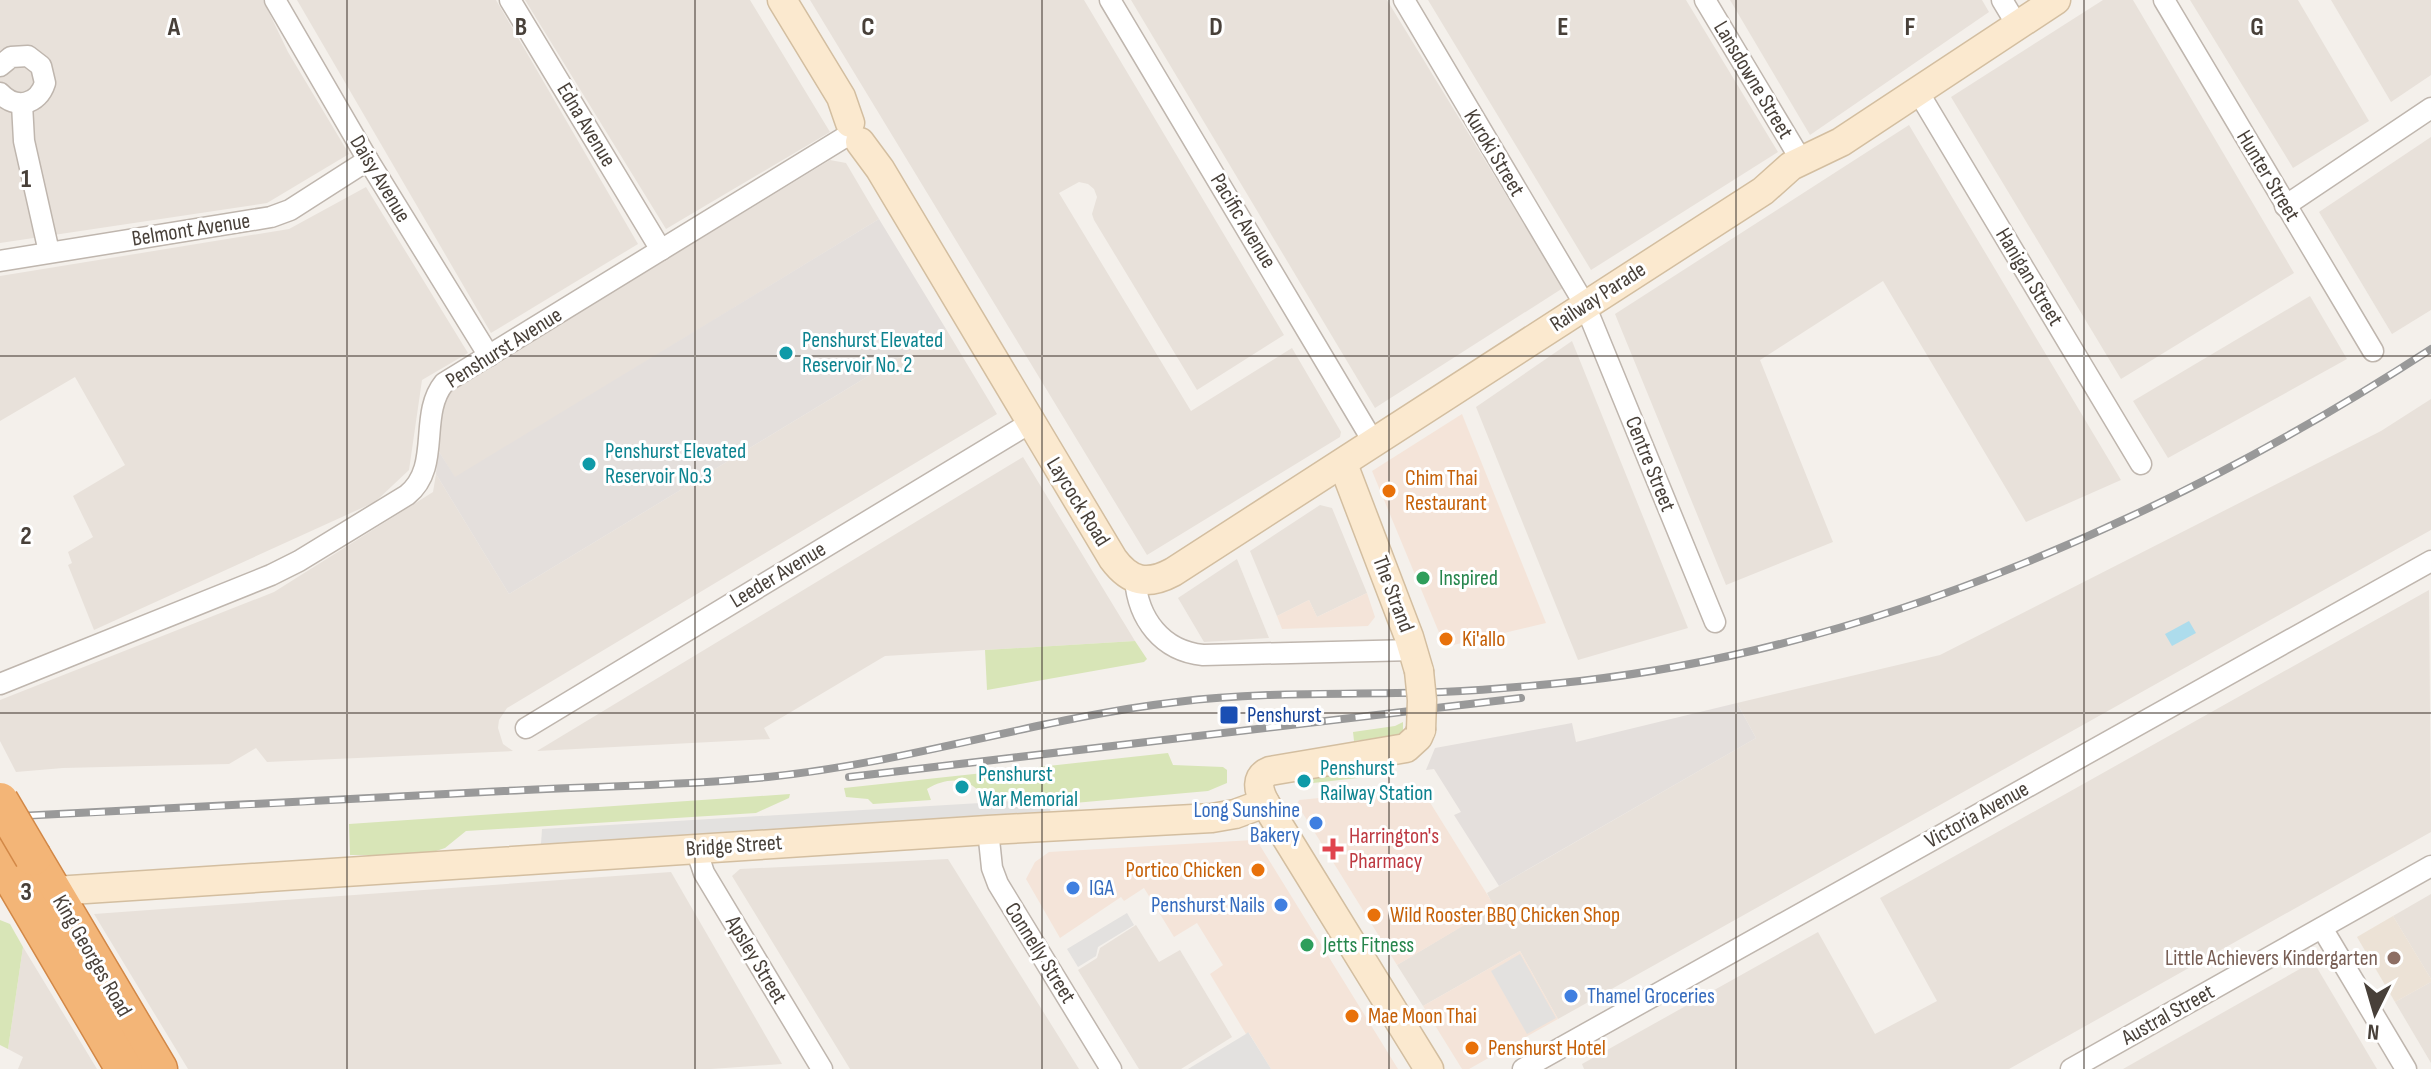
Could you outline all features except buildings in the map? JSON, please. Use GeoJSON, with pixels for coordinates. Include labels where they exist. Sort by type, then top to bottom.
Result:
{"type":"FeatureCollection","features":[{"type":"Feature","properties":{"kind":"highway","name":"King Georges Road"},"geometry":{"type":"LineString","coordinates":[[0,801],[17,858],[10,893],[124,1069]]}},
{"type":"Feature","properties":{"kind":"highway","name":"King Georges Road"},"geometry":{"type":"LineString","coordinates":[[17,858],[55,891],[159,1069]]}},
{"type":"Feature","properties":{"kind":"highway","name":"Bridge Street"},"geometry":{"type":"LineString","coordinates":[[10,893],[55,891]]}},
{"type":"Feature","properties":{"kind":"street","name":"Daisy Avenue"},"geometry":{"type":"LineString","coordinates":[[275,0],[368,160],[489,356]]}},
{"type":"Feature","properties":{"kind":"street","name":"Edna Avenue"},"geometry":{"type":"LineString","coordinates":[[510,0],[661,250]]}},
{"type":"Feature","properties":{"kind":"street","name":"Laycock Road"},"geometry":{"type":"LineString","coordinates":[[782,0],[841,97],[852,134],[880,169],[1113,559],[1135,579],[1137,599],[1144,616],[1162,639],[1180,651],[1203,655],[1416,661]]}},
{"type":"Feature","properties":{"kind":"street","name":"Pacific Avenue"},"geometry":{"type":"LineString","coordinates":[[1110,0],[1374,443]]}},
{"type":"Feature","properties":{"kind":"street","name":"Kuroki Street"},"geometry":{"type":"LineString","coordinates":[[1404,0],[1585,305]]}},
{"type":"Feature","properties":{"kind":"street","name":"Lansdowne Street"},"geometry":{"type":"LineString","coordinates":[[1705,0],[1801,160]]}},
{"type":"Feature","properties":{"kind":"street"},"geometry":{"type":"LineString","coordinates":[[2002,0],[2017,25]]}},
{"type":"Feature","properties":{"kind":"street","name":"Railway Parade"},"geometry":{"type":"LineString","coordinates":[[1135,579],[1149,581],[1164,577],[1763,191],[1791,166],[1841,142],[2056,0]]}},
{"type":"Feature","properties":{"kind":"street","name":"Hunter Street"},"geometry":{"type":"LineString","coordinates":[[2164,0],[2373,351]]}},
{"type":"Feature","properties":{"kind":"street"},"geometry":{"type":"LineString","coordinates":[[0,66],[11,57],[28,56],[41,66],[45,83],[37,98],[22,104],[7,100],[0,93]]}},
{"type":"Feature","properties":{"kind":"street","name":"Hanigan Street"},"geometry":{"type":"LineString","coordinates":[[1917,90],[2141,464]]}},
{"type":"Feature","properties":{"kind":"street"},"geometry":{"type":"LineString","coordinates":[[22,104],[24,141],[49,252]]}},
{"type":"Feature","properties":{"kind":"street"},"geometry":{"type":"LineString","coordinates":[[2285,206],[2431,108]]}},
{"type":"Feature","properties":{"kind":"street","name":"Penshurst Avenue"},"geometry":{"type":"LineString","coordinates":[[0,684],[271,575],[407,495],[416,488],[424,473],[439,389],[450,379],[852,134]]}},
{"type":"Feature","properties":{"kind":"street","name":"Belmont Avenue"},"geometry":{"type":"LineString","coordinates":[[0,261],[271,217],[290,210],[368,160]]}},
{"type":"Feature","properties":{"kind":"street","name":"Centre Street"},"geometry":{"type":"LineString","coordinates":[[1585,305],[1715,622]]}},
{"type":"Feature","properties":{"kind":"street","name":"Leeder Avenue"},"geometry":{"type":"LineString","coordinates":[[526,728],[1030,423]]}},
{"type":"Feature","properties":{"kind":"street","name":"The Strand"},"geometry":{"type":"LineString","coordinates":[[1265,803],[1259,784],[1266,773],[1398,751],[1412,743],[1421,730],[1416,661],[1343,464]]}},
{"type":"Feature","properties":{"kind":"street","name":"Victoria Avenue"},"geometry":{"type":"LineString","coordinates":[[1523,1069],[2431,561]]}},
{"type":"Feature","properties":{"kind":"street"},"geometry":{"type":"LineString","coordinates":[[1265,803],[1429,1069]]}},
{"type":"Feature","properties":{"kind":"street","name":"Bridge Street"},"geometry":{"type":"LineString","coordinates":[[55,891],[1212,818],[1235,814],[1265,803]]}},
{"type":"Feature","properties":{"kind":"street","name":"Connelly Street"},"geometry":{"type":"LineString","coordinates":[[988,830],[992,868],[998,884],[1111,1069]]}},
{"type":"Feature","properties":{"kind":"street","name":"Apsley Street"},"geometry":{"type":"LineString","coordinates":[[696,849],[704,873],[822,1069]]}},
{"type":"Feature","properties":{"kind":"street","name":"Austral Street"},"geometry":{"type":"LineString","coordinates":[[2071,1069],[2431,866]]}},
{"type":"Feature","properties":{"kind":"street"},"geometry":{"type":"LineString","coordinates":[[2322,928],[2406,1069]]}},
{"type":"Feature","properties":{"kind":"shaded area"},"geometry":{"type":"Polygon","coordinates":[[[0,0],[263,0],[288,52],[349,154],[267,203],[0,243],[0,0]]]}},
{"type":"Feature","properties":{"kind":"shaded area"},"geometry":{"type":"Polygon","coordinates":[[[297,0],[496,0],[638,244],[491,333],[297,0]]]}},
{"type":"Feature","properties":{"kind":"shaded area"},"geometry":{"type":"Polygon","coordinates":[[[525,0],[750,0],[830,132],[666,229],[525,0]]]}},
{"type":"Feature","properties":{"kind":"shaded area"},"geometry":{"type":"Polygon","coordinates":[[[810,0],[1084,0],[1284,335],[1197,390],[1094,220],[1092,214],[1097,197],[1094,189],[1079,182],[1059,193],[1191,411],[1292,348],[1341,432],[1340,437],[1147,555],[810,0]]]}},
{"type":"Feature","properties":{"kind":"shaded area"},"geometry":{"type":"Polygon","coordinates":[[[1131,0],[1387,0],[1563,288],[1375,408],[1131,0]]]}},
{"type":"Feature","properties":{"kind":"shaded area"},"geometry":{"type":"Polygon","coordinates":[[[1428,0],[1686,0],[1778,152],[1591,270],[1428,0]]]}},
{"type":"Feature","properties":{"kind":"shaded area"},"geometry":{"type":"Polygon","coordinates":[[[1730,0],[1982,0],[1989,12],[1810,135],[1730,0]]]}},
{"type":"Feature","properties":{"kind":"shaded area"},"geometry":{"type":"Polygon","coordinates":[[[2103,0],[2133,0],[2294,273],[2121,379],[1951,97],[2103,0]]]}},
{"type":"Feature","properties":{"kind":"shaded area"},"geometry":{"type":"Polygon","coordinates":[[[2190,0],[2298,0],[2369,121],[2293,168],[2190,0]]]}},
{"type":"Feature","properties":{"kind":"shaded area"},"geometry":{"type":"Polygon","coordinates":[[[2331,0],[2431,0],[2431,75],[2391,102],[2331,0]]]}},
{"type":"Feature","properties":{"kind":"shaded area"},"geometry":{"type":"Polygon","coordinates":[[[1909,125],[2121,480],[2026,522],[1883,281],[1760,360],[1833,542],[1726,585],[1615,314],[1909,125]]]}},
{"type":"Feature","properties":{"kind":"shaded area"},"geometry":{"type":"Polygon","coordinates":[[[2431,137],[2431,310],[2392,334],[2319,212],[2431,137]]]}},
{"type":"Feature","properties":{"kind":"shaded area"},"geometry":{"type":"Polygon","coordinates":[[[830,160],[846,163],[879,219],[455,478],[438,450],[444,395],[830,160]]]}},
{"type":"Feature","properties":{"kind":"shaded area"},"geometry":{"type":"Polygon","coordinates":[[[366,187],[468,353],[422,380],[409,470],[375,502],[94,630],[68,565],[72,563],[68,552],[93,537],[73,496],[125,465],[75,377],[0,421],[0,276],[289,229],[366,187]]]}},
{"type":"Feature","properties":{"kind":"shaded area"},"geometry":{"type":"Polygon","coordinates":[[[879,219],[946,329],[509,594],[436,474],[438,450],[455,477],[879,219]]]}},
{"type":"Feature","properties":{"kind":"shaded area"},"geometry":{"type":"Polygon","coordinates":[[[2310,296],[2347,359],[2168,458],[2133,401],[2310,296]]]}},
{"type":"Feature","properties":{"kind":"shaded area"},"geometry":{"type":"Polygon","coordinates":[[[946,329],[997,414],[507,708],[498,728],[503,744],[513,751],[267,762],[256,748],[229,764],[16,772],[0,741],[0,700],[274,592],[433,492],[436,474],[509,594],[946,329]]]}},
{"type":"Feature","properties":{"kind":"shaded area"},"geometry":{"type":"Polygon","coordinates":[[[1572,341],[1688,628],[1578,660],[1476,407],[1572,341]]]}},
{"type":"Feature","properties":{"kind":"shaded area"},"geometry":{"type":"Polygon","coordinates":[[[2431,399],[2431,530],[1558,1019],[1520,951],[1423,1006],[1397,965],[1494,907],[1487,893],[1756,738],[1737,703],[1940,655],[2381,431],[2431,399]]]}},
{"type":"Feature","properties":{"kind":"shaded area"},"geometry":{"type":"Polygon","coordinates":[[[1462,414],[1546,623],[1445,647],[1372,471],[1462,414]]]}},
{"type":"Feature","properties":{"kind":"shaded area"},"geometry":{"type":"Polygon","coordinates":[[[1023,457],[1135,641],[885,656],[764,728],[770,739],[537,751],[1023,457]]]}},
{"type":"Feature","properties":{"kind":"shaded area"},"geometry":{"type":"Polygon","coordinates":[[[1320,505],[1332,508],[1367,593],[1317,617],[1309,600],[1277,616],[1250,551],[1320,505]]]}},
{"type":"Feature","properties":{"kind":"shaded area"},"geometry":{"type":"Polygon","coordinates":[[[1237,559],[1269,638],[1204,642],[1178,598],[1237,559]]]}},
{"type":"Feature","properties":{"kind":"shaded area"},"geometry":{"type":"Polygon","coordinates":[[[2429,590],[2431,832],[2009,1069],[1584,1069],[1582,1064],[1818,932],[1875,1034],[1937,1001],[1880,898],[2429,590]]]}},
{"type":"Feature","properties":{"kind":"shaded area"},"geometry":{"type":"Polygon","coordinates":[[[1367,593],[1375,617],[1368,626],[1282,629],[1277,616],[1309,600],[1317,617],[1367,593]]]}},
{"type":"Feature","properties":{"kind":"shaded area"},"geometry":{"type":"Polygon","coordinates":[[[1737,703],[1756,738],[1499,886],[1454,815],[1461,812],[1434,769],[1426,770],[1435,748],[1572,723],[1576,742],[1737,703]]]}},
{"type":"Feature","properties":{"kind":"shaded area"},"geometry":{"type":"Polygon","coordinates":[[[1421,788],[1495,907],[1397,965],[1297,804],[1299,800],[1421,788]]]}},
{"type":"Feature","properties":{"kind":"shaded area"},"geometry":{"type":"Polygon","coordinates":[[[1048,799],[1051,814],[541,844],[542,829],[1048,799]]]}},
{"type":"Feature","properties":{"kind":"shaded area"},"geometry":{"type":"Polygon","coordinates":[[[1253,840],[1259,844],[1398,1069],[1271,1069],[1210,974],[1223,965],[1197,923],[1174,937],[1144,888],[1124,901],[1121,897],[1060,938],[1026,879],[1035,862],[1049,852],[1253,840]]]}},
{"type":"Feature","properties":{"kind":"shaded area"},"geometry":{"type":"Polygon","coordinates":[[[948,859],[1079,1069],[850,1069],[732,876],[740,869],[948,859]]]}},
{"type":"Feature","properties":{"kind":"shaded area"},"geometry":{"type":"Polygon","coordinates":[[[671,872],[782,1064],[711,1069],[188,1069],[94,914],[671,872]]]}},
{"type":"Feature","properties":{"kind":"shaded area"},"geometry":{"type":"Polygon","coordinates":[[[2431,894],[2431,979],[2393,916],[2431,894]]]}},
{"type":"Feature","properties":{"kind":"shaded area"},"geometry":{"type":"Polygon","coordinates":[[[1127,913],[1134,925],[1098,947],[1096,956],[1078,967],[1067,949],[1127,913]]]}},
{"type":"Feature","properties":{"kind":"shaded area","name":"Little Achievers Kindergarten"},"geometry":{"type":"Polygon","coordinates":[[[2393,916],[2431,979],[2431,982],[2395,1002],[2357,937],[2393,916]]]}},
{"type":"Feature","properties":{"kind":"shaded area"},"geometry":{"type":"Polygon","coordinates":[[[1136,925],[1159,962],[1180,950],[1232,1037],[1181,1069],[1139,1069],[1078,970],[1097,958],[1100,948],[1136,925]]]}},
{"type":"Feature","properties":{"kind":"shaded area"},"geometry":{"type":"Polygon","coordinates":[[[23,947],[97,1069],[18,1069],[23,1057],[8,1049],[23,947]]]}},
{"type":"Feature","properties":{"kind":"shaded area"},"geometry":{"type":"Polygon","coordinates":[[[1520,951],[1558,1019],[1469,1069],[1462,1069],[1423,1006],[1520,951]]]}},
{"type":"Feature","properties":{"kind":"shaded area"},"geometry":{"type":"Polygon","coordinates":[[[1520,954],[1556,1018],[1527,1034],[1491,971],[1520,954]]]}},
{"type":"Feature","properties":{"kind":"shaded area"},"geometry":{"type":"Polygon","coordinates":[[[2307,965],[2316,966],[2377,1069],[2123,1069],[2307,965]]]}},
{"type":"Feature","properties":{"kind":"shaded area"},"geometry":{"type":"Polygon","coordinates":[[[2431,982],[2431,1063],[2395,1002],[2431,982]]]}},
{"type":"Feature","properties":{"kind":"shaded area"},"geometry":{"type":"Polygon","coordinates":[[[1248,1032],[1271,1069],[1188,1069],[1246,1034],[1248,1032]]]}},
{"type":"Feature","properties":{"kind":"green space"},"geometry":{"type":"Polygon","coordinates":[[[1135,641],[1147,659],[1144,662],[987,690],[985,650],[1135,641]]]}},
{"type":"Feature","properties":{"kind":"green space"},"geometry":{"type":"Polygon","coordinates":[[[1403,722],[1403,732],[1396,736],[1354,741],[1353,732],[1403,722]]]}},
{"type":"Feature","properties":{"kind":"green space"},"geometry":{"type":"Polygon","coordinates":[[[1168,753],[1173,765],[1223,767],[1227,770],[1227,783],[1208,791],[1052,805],[1050,797],[987,801],[975,787],[960,781],[944,782],[927,789],[931,800],[873,804],[868,799],[846,797],[844,788],[1168,753]]]}},
{"type":"Feature","properties":{"kind":"green space"},"geometry":{"type":"Polygon","coordinates":[[[1392,764],[1394,774],[1313,783],[1311,774],[1392,764]]]}},
{"type":"Feature","properties":{"kind":"green space"},"geometry":{"type":"Polygon","coordinates":[[[790,794],[789,798],[756,813],[466,831],[445,848],[424,855],[350,855],[349,824],[790,794]]]}},
{"type":"Feature","properties":{"kind":"green space"},"geometry":{"type":"Polygon","coordinates":[[[0,920],[10,924],[23,947],[8,1049],[0,1045],[0,920]]]}},
{"type":"Feature","properties":{"kind":"water"},"geometry":{"type":"Polygon","coordinates":[[[2189,621],[2196,633],[2172,646],[2165,634],[2189,621]]]}},
{"type":"Feature","properties":{"kind":"railway"},"geometry":{"type":"LineString","coordinates":[[0,817],[735,780],[871,762],[1074,718],[1177,702],[1276,695],[1494,689],[1580,681],[1692,664],[1804,638],[1914,604],[2024,563],[2130,517],[2234,465],[2335,409],[2431,349]]}},
{"type":"Feature","properties":{"kind":"railway"},"geometry":{"type":"LineString","coordinates":[[849,777],[1521,698]]}},
{"type":"Feature","properties":{"kind":"place","name":"Penshurst Elevated Reservoir No. 2"},"geometry":{"type":"Point","coordinates":[786,353]}},
{"type":"Feature","properties":{"kind":"place","name":"Penshurst Elevated Reservoir No.3"},"geometry":{"type":"Point","coordinates":[589,464]}},
{"type":"Feature","properties":{"kind":"place","name":"Chim Thai Restaurant"},"geometry":{"type":"Point","coordinates":[1389,491]}},
{"type":"Feature","properties":{"kind":"place","name":"Inspired"},"geometry":{"type":"Point","coordinates":[1423,578]}},
{"type":"Feature","properties":{"kind":"place","name":"Ki'allo"},"geometry":{"type":"Point","coordinates":[1446,639]}},
{"type":"Feature","properties":{"kind":"place","name":"Penshurst"},"geometry":{"type":"Point","coordinates":[1229,715]}},
{"type":"Feature","properties":{"kind":"place","name":"Penshurst Railway Station"},"geometry":{"type":"Point","coordinates":[1304,781]}},
{"type":"Feature","properties":{"kind":"place","name":"Penshurst War Memorial"},"geometry":{"type":"Point","coordinates":[962,787]}},
{"type":"Feature","properties":{"kind":"place","name":"Long Sunshine Bakery"},"geometry":{"type":"Point","coordinates":[1316,823]}},
{"type":"Feature","properties":{"kind":"place","name":"Harrington's Pharmacy"},"geometry":{"type":"Point","coordinates":[1333,849]}},
{"type":"Feature","properties":{"kind":"place","name":"Portico Chicken"},"geometry":{"type":"Point","coordinates":[1258,870]}},
{"type":"Feature","properties":{"kind":"place","name":"IGA"},"geometry":{"type":"Point","coordinates":[1073,888]}},
{"type":"Feature","properties":{"kind":"place","name":"Penshurst Nails"},"geometry":{"type":"Point","coordinates":[1281,905]}},
{"type":"Feature","properties":{"kind":"place","name":"Wild Rooster BBQ Chicken Shop"},"geometry":{"type":"Point","coordinates":[1374,915]}},
{"type":"Feature","properties":{"kind":"place","name":"Jetts Fitness"},"geometry":{"type":"Point","coordinates":[1307,945]}},
{"type":"Feature","properties":{"kind":"place","name":"Little Achievers Kindergarten"},"geometry":{"type":"Point","coordinates":[2394,958]}},
{"type":"Feature","properties":{"kind":"place","name":"Thamel Groceries"},"geometry":{"type":"Point","coordinates":[1571,996]}},
{"type":"Feature","properties":{"kind":"place","name":"Mae Moon Thai"},"geometry":{"type":"Point","coordinates":[1352,1016]}},
{"type":"Feature","properties":{"kind":"place","name":"Penshurst Hotel"},"geometry":{"type":"Point","coordinates":[1472,1048]}}]}
